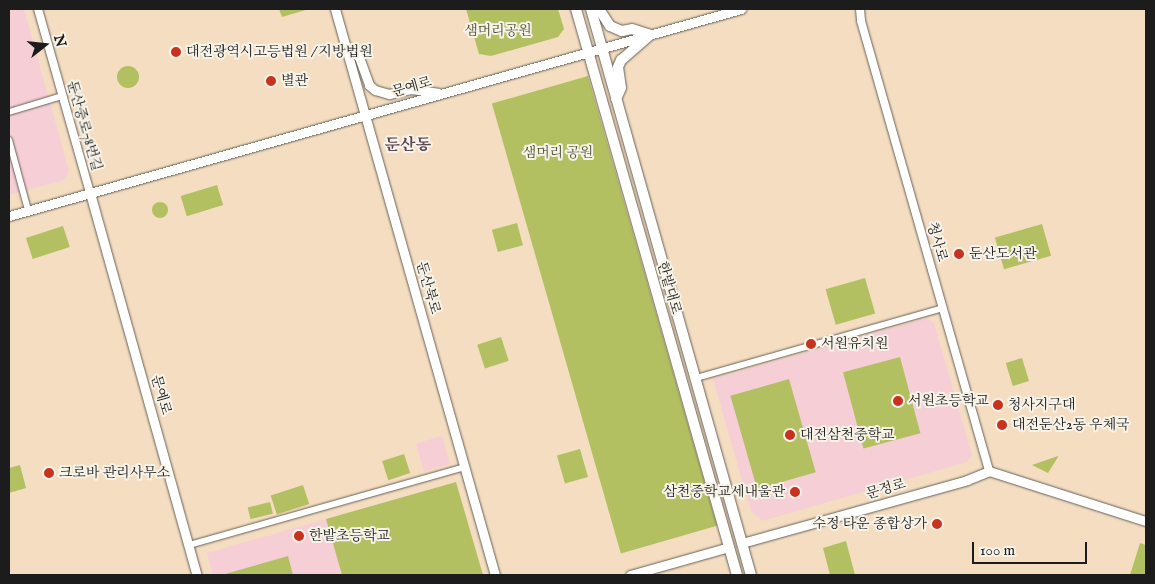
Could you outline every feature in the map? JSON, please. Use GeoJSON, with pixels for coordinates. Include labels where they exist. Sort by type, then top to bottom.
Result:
{"type":"FeatureCollection","features":[{"type":"Feature","properties":{"kind":"main road","name":"둔산북로"},"geometry":{"type":"LineString","coordinates":[[335,9],[495,575]]}},
{"type":"Feature","properties":{"kind":"main road","name":"한밭대로"},"geometry":{"type":"LineString","coordinates":[[576,9],[737,575]]}},
{"type":"Feature","properties":{"kind":"main road","name":"한밭대로"},"geometry":{"type":"LineString","coordinates":[[591,9],[751,575]]}},
{"type":"Feature","properties":{"kind":"main road"},"geometry":{"type":"LineString","coordinates":[[599,9],[610,26],[622,31],[632,29],[650,35]]}},
{"type":"Feature","properties":{"kind":"main road","name":"문예로"},"geometry":{"type":"LineString","coordinates":[[9,216],[650,35],[722,11],[741,9]]}},
{"type":"Feature","properties":{"kind":"main road"},"geometry":{"type":"LineString","coordinates":[[616,99],[621,88],[618,67],[620,60],[650,35]]}},
{"type":"Feature","properties":{"kind":"main road"},"geometry":{"type":"LineString","coordinates":[[345,46],[359,58],[369,85],[375,90],[389,94],[411,89],[441,93]]}},
{"type":"Feature","properties":{"kind":"main road","name":"문예로"},"geometry":{"type":"LineString","coordinates":[[90,193],[197,575]]}},
{"type":"Feature","properties":{"kind":"main road"},"geometry":{"type":"LineString","coordinates":[[989,470],[1146,521]]}},
{"type":"Feature","properties":{"kind":"main road","name":"문정로"},"geometry":{"type":"LineString","coordinates":[[742,544],[967,480],[989,470]]}},
{"type":"Feature","properties":{"kind":"main road","name":"문정로"},"geometry":{"type":"LineString","coordinates":[[630,575],[729,547]]}},
{"type":"Feature","properties":{"kind":"street","name":"둔산중로78번길"},"geometry":{"type":"LineString","coordinates":[[38,9],[90,193]]}},
{"type":"Feature","properties":{"kind":"street","name":"청사로"},"geometry":{"type":"LineString","coordinates":[[853,9],[861,21]]}},
{"type":"Feature","properties":{"kind":"street","name":"청사로"},"geometry":{"type":"LineString","coordinates":[[860,9],[861,21],[989,470]]}},
{"type":"Feature","properties":{"kind":"street"},"geometry":{"type":"LineString","coordinates":[[9,112],[62,96]]}},
{"type":"Feature","properties":{"kind":"street"},"geometry":{"type":"LineString","coordinates":[[9,140],[11,158],[28,210]]}},
{"type":"Feature","properties":{"kind":"street"},"geometry":{"type":"LineString","coordinates":[[696,378],[943,308]]}},
{"type":"Feature","properties":{"kind":"street"},"geometry":{"type":"LineString","coordinates":[[189,545],[464,467]]}},
{"type":"Feature","properties":{"kind":"street","name":"문정로"},"geometry":{"type":"LineString","coordinates":[[729,547],[742,544]]}},
{"type":"Feature","properties":{"kind":"shaded area"},"geometry":{"type":"Polygon","coordinates":[[[9,9],[24,9],[69,171],[64,180],[9,195],[9,9]]]}},
{"type":"Feature","properties":{"kind":"shaded area"},"geometry":{"type":"Polygon","coordinates":[[[927,318],[934,323],[972,455],[967,462],[762,521],[751,511],[713,379],[927,318]]]}},
{"type":"Feature","properties":{"kind":"shaded area"},"geometry":{"type":"Polygon","coordinates":[[[442,436],[450,464],[424,471],[416,443],[442,436]]]}},
{"type":"Feature","properties":{"kind":"shaded area","name":"한밭초등학교"},"geometry":{"type":"Polygon","coordinates":[[[326,519],[342,575],[213,575],[207,553],[326,519]]]}},
{"type":"Feature","properties":{"kind":"green space"},"geometry":{"type":"Polygon","coordinates":[[[279,9],[309,9],[282,17],[279,9]]]}},
{"type":"Feature","properties":{"kind":"green space","name":"샘머리공원"},"geometry":{"type":"Polygon","coordinates":[[[466,9],[558,9],[564,29],[558,37],[491,56],[479,54],[466,9]]]}},
{"type":"Feature","properties":{"kind":"green space"},"geometry":{"type":"Polygon","coordinates":[[[128,66],[136,69],[139,77],[136,85],[128,88],[120,85],[117,77],[120,69],[128,66]]]}},
{"type":"Feature","properties":{"kind":"green space","name":"샘머리 공원"},"geometry":{"type":"Polygon","coordinates":[[[588,76],[717,526],[621,553],[492,104],[588,76]]]}},
{"type":"Feature","properties":{"kind":"green space"},"geometry":{"type":"Polygon","coordinates":[[[217,185],[223,205],[187,216],[181,196],[217,185]]]}},
{"type":"Feature","properties":{"kind":"green space"},"geometry":{"type":"Polygon","coordinates":[[[157,202],[163,202],[168,207],[166,216],[157,218],[152,213],[152,207],[157,202]]]}},
{"type":"Feature","properties":{"kind":"green space"},"geometry":{"type":"Polygon","coordinates":[[[517,223],[523,245],[498,252],[492,230],[517,223]]]}},
{"type":"Feature","properties":{"kind":"green space"},"geometry":{"type":"Polygon","coordinates":[[[1042,224],[1051,256],[1004,269],[995,238],[1042,224]]]}},
{"type":"Feature","properties":{"kind":"green space"},"geometry":{"type":"Polygon","coordinates":[[[63,226],[70,247],[33,259],[26,238],[63,226]]]}},
{"type":"Feature","properties":{"kind":"green space"},"geometry":{"type":"Polygon","coordinates":[[[865,278],[875,314],[836,325],[826,289],[865,278]]]}},
{"type":"Feature","properties":{"kind":"green space"},"geometry":{"type":"Polygon","coordinates":[[[501,337],[509,361],[485,369],[477,345],[501,337]]]}},
{"type":"Feature","properties":{"kind":"green space"},"geometry":{"type":"Polygon","coordinates":[[[900,357],[920,433],[863,449],[843,372],[900,357]]]}},
{"type":"Feature","properties":{"kind":"green space"},"geometry":{"type":"Polygon","coordinates":[[[1022,358],[1029,381],[1013,386],[1006,363],[1022,358]]]}},
{"type":"Feature","properties":{"kind":"green space"},"geometry":{"type":"Polygon","coordinates":[[[789,379],[816,472],[757,489],[730,396],[789,379]]]}},
{"type":"Feature","properties":{"kind":"green space"},"geometry":{"type":"Polygon","coordinates":[[[580,449],[588,477],[565,483],[557,456],[580,449]]]}},
{"type":"Feature","properties":{"kind":"green space"},"geometry":{"type":"Polygon","coordinates":[[[404,454],[410,473],[388,480],[382,461],[404,454]]]}},
{"type":"Feature","properties":{"kind":"green space"},"geometry":{"type":"Polygon","coordinates":[[[1058,456],[1048,473],[1032,465],[1058,456]]]}},
{"type":"Feature","properties":{"kind":"green space"},"geometry":{"type":"Polygon","coordinates":[[[20,465],[26,488],[9,493],[9,468],[20,465]]]}},
{"type":"Feature","properties":{"kind":"green space"},"geometry":{"type":"Polygon","coordinates":[[[456,482],[483,575],[342,575],[326,519],[456,482]]]}},
{"type":"Feature","properties":{"kind":"green space"},"geometry":{"type":"Polygon","coordinates":[[[303,485],[309,504],[277,515],[271,496],[303,485]]]}},
{"type":"Feature","properties":{"kind":"green space"},"geometry":{"type":"Polygon","coordinates":[[[270,502],[273,514],[251,519],[248,508],[270,502]]]}},
{"type":"Feature","properties":{"kind":"green space"},"geometry":{"type":"Polygon","coordinates":[[[846,541],[855,575],[830,575],[823,548],[846,541]]]}},
{"type":"Feature","properties":{"kind":"green space"},"geometry":{"type":"Polygon","coordinates":[[[1140,543],[1146,545],[1146,575],[1130,575],[1140,543]]]}},
{"type":"Feature","properties":{"kind":"green space"},"geometry":{"type":"Polygon","coordinates":[[[288,556],[293,575],[225,575],[225,574],[288,556]]]}},
{"type":"Feature","properties":{"kind":"place","name":"대전광역시고등법원 / 지방법원"},"geometry":{"type":"Point","coordinates":[176,52]}},
{"type":"Feature","properties":{"kind":"place","name":"별관"},"geometry":{"type":"Point","coordinates":[271,81]}},
{"type":"Feature","properties":{"kind":"place","name":"둔산도서관"},"geometry":{"type":"Point","coordinates":[959,254]}},
{"type":"Feature","properties":{"kind":"place","name":"서원유치원"},"geometry":{"type":"Point","coordinates":[811,344]}},
{"type":"Feature","properties":{"kind":"place","name":"서원초등학교"},"geometry":{"type":"Point","coordinates":[898,401]}},
{"type":"Feature","properties":{"kind":"place","name":"청사지구대"},"geometry":{"type":"Point","coordinates":[998,405]}},
{"type":"Feature","properties":{"kind":"place","name":"대전둔산2동 우체국"},"geometry":{"type":"Point","coordinates":[1002,425]}},
{"type":"Feature","properties":{"kind":"place","name":"대전삼천중학교"},"geometry":{"type":"Point","coordinates":[790,435]}},
{"type":"Feature","properties":{"kind":"place","name":"크로바 관리사무소"},"geometry":{"type":"Point","coordinates":[49,473]}},
{"type":"Feature","properties":{"kind":"place","name":"삼천중학교세내울관"},"geometry":{"type":"Point","coordinates":[795,492]}},
{"type":"Feature","properties":{"kind":"place","name":"수정 타운 종합상가"},"geometry":{"type":"Point","coordinates":[937,524]}},
{"type":"Feature","properties":{"kind":"place","name":"한밭초등학교"},"geometry":{"type":"Point","coordinates":[299,536]}},
{"type":"Feature","properties":{"kind":"district","name":"둔산동"},"geometry":{"type":"Point","coordinates":[408,146]}}]}
